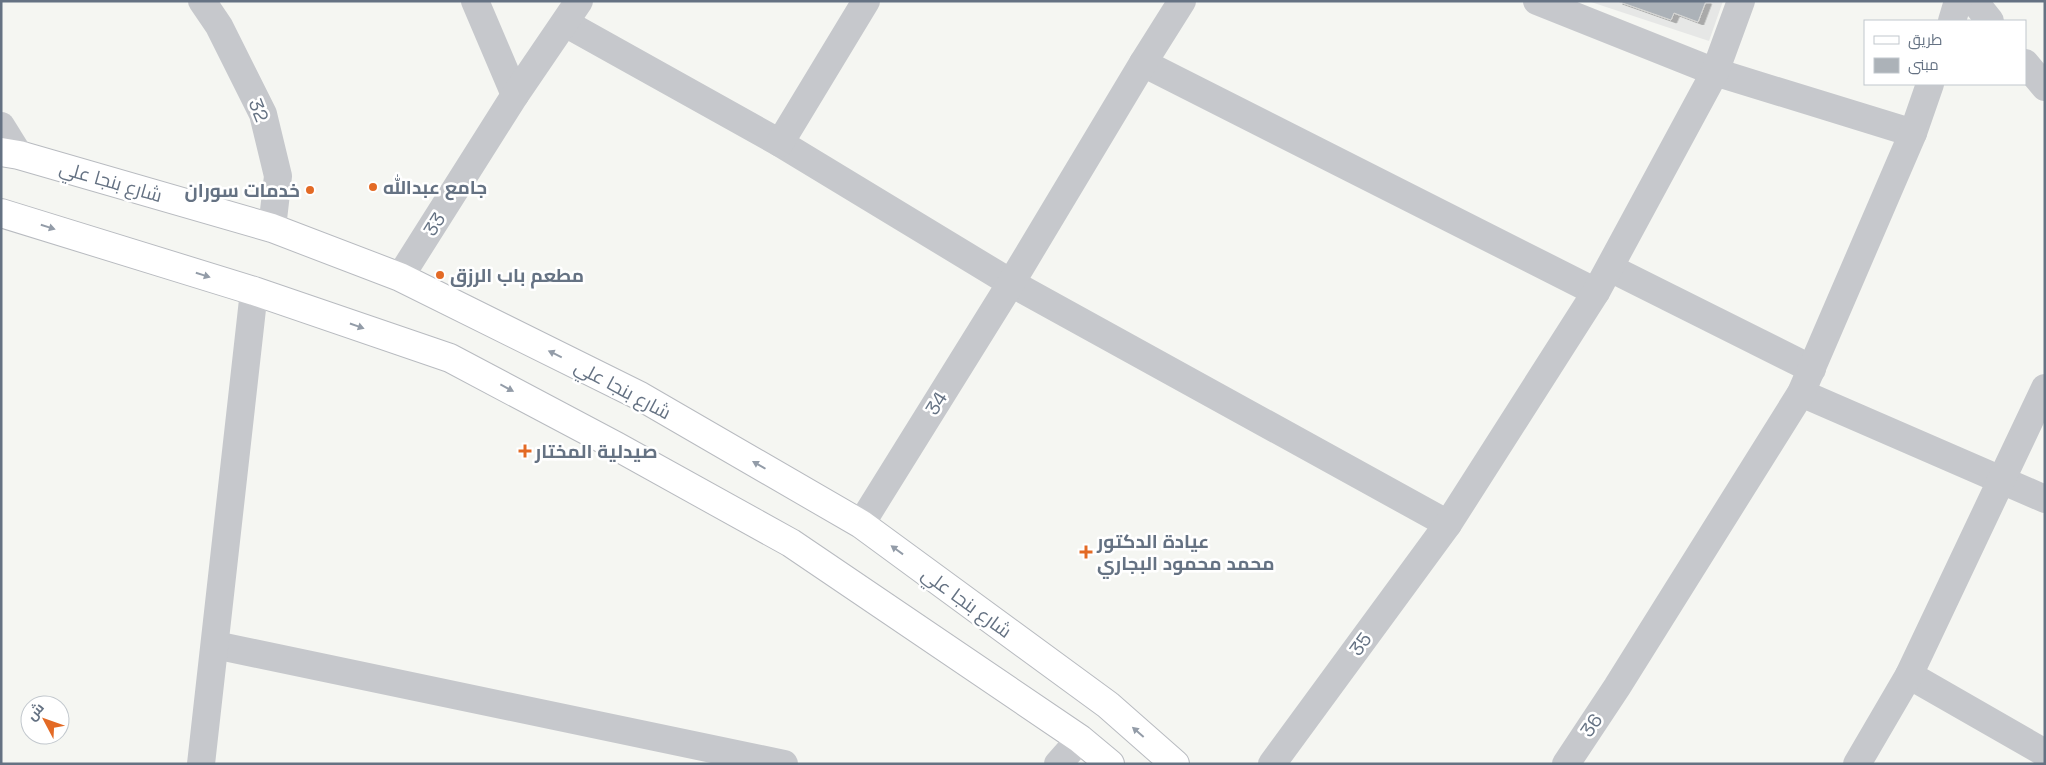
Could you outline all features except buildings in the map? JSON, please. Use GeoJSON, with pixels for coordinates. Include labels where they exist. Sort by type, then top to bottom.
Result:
{"type":"FeatureCollection","features":[{"type":"Feature","properties":{"kind":"main road","name":"شارع بنجا علي"},"geometry":{"type":"LineString","coordinates":[[10,153],[272,228],[400,277],[640,396],[861,524],[1108,705],[1175,764]]}},
{"type":"Feature","properties":{"kind":"main road"},"geometry":{"type":"LineString","coordinates":[[1,213],[254,291],[450,358],[616,446],[791,543],[1080,739],[1110,764]]}},
{"type":"Feature","properties":{"kind":"street","name":"32"},"geometry":{"type":"LineString","coordinates":[[202,1],[219,26],[263,114],[278,176],[272,228]]}},
{"type":"Feature","properties":{"kind":"street"},"geometry":{"type":"LineString","coordinates":[[475,1],[515,95]]}},
{"type":"Feature","properties":{"kind":"street"},"geometry":{"type":"LineString","coordinates":[[780,143],[866,1]]}},
{"type":"Feature","properties":{"kind":"street","name":"34"},"geometry":{"type":"LineString","coordinates":[[861,524],[1012,283],[1182,1]]}},
{"type":"Feature","properties":{"kind":"street"},"geometry":{"type":"LineString","coordinates":[[1537,1],[1715,72],[1913,133]]}},
{"type":"Feature","properties":{"kind":"street","name":"35"},"geometry":{"type":"LineString","coordinates":[[1272,764],[1448,524],[1596,292],[1715,72],[1741,1]]}},
{"type":"Feature","properties":{"kind":"street"},"geometry":{"type":"LineString","coordinates":[[1952,20],[1958,1]]}},
{"type":"Feature","properties":{"kind":"street"},"geometry":{"type":"LineString","coordinates":[[1974,1],[1989,20]]}},
{"type":"Feature","properties":{"kind":"street"},"geometry":{"type":"LineString","coordinates":[[572,12],[780,143],[1012,283],[1448,524]]}},
{"type":"Feature","properties":{"kind":"street","name":"33"},"geometry":{"type":"LineString","coordinates":[[400,277],[515,95],[572,12]]}},
{"type":"Feature","properties":{"kind":"street"},"geometry":{"type":"LineString","coordinates":[[1143,63],[1596,292]]}},
{"type":"Feature","properties":{"kind":"street"},"geometry":{"type":"LineString","coordinates":[[2026,64],[2045,87]]}},
{"type":"Feature","properties":{"kind":"street","name":"36"},"geometry":{"type":"LineString","coordinates":[[1566,764],[1617,687],[1801,393],[1913,133],[1930,85]]}},
{"type":"Feature","properties":{"kind":"street"},"geometry":{"type":"LineString","coordinates":[[1,126],[10,153]]}},
{"type":"Feature","properties":{"kind":"street"},"geometry":{"type":"LineString","coordinates":[[1610,268],[1812,369]]}},
{"type":"Feature","properties":{"kind":"street"},"geometry":{"type":"LineString","coordinates":[[201,764],[254,291]]}},
{"type":"Feature","properties":{"kind":"street"},"geometry":{"type":"LineString","coordinates":[[1857,764],[1909,675],[2045,388]]}},
{"type":"Feature","properties":{"kind":"street"},"geometry":{"type":"LineString","coordinates":[[1801,393],[2045,499]]}},
{"type":"Feature","properties":{"kind":"street"},"geometry":{"type":"LineString","coordinates":[[215,644],[784,764]]}},
{"type":"Feature","properties":{"kind":"street"},"geometry":{"type":"LineString","coordinates":[[1909,675],[2045,753]]}},
{"type":"Feature","properties":{"kind":"street"},"geometry":{"type":"LineString","coordinates":[[1058,764],[1080,739]]}},
{"type":"Feature","properties":{"kind":"shaded area"},"geometry":{"type":"Polygon","coordinates":[[[1588,1],[1723,1],[1709,41],[1588,1]]]}},
{"type":"Feature","properties":{"kind":"place","name":"جامع عبدالله"},"geometry":{"type":"Point","coordinates":[373,187]}},
{"type":"Feature","properties":{"kind":"place","name":"خدمات سوران"},"geometry":{"type":"Point","coordinates":[310,190]}},
{"type":"Feature","properties":{"kind":"place","name":"مطعم باب الرزق"},"geometry":{"type":"Point","coordinates":[440,275]}},
{"type":"Feature","properties":{"kind":"place","name":"صيدلية المختار"},"geometry":{"type":"Point","coordinates":[525,451]}},
{"type":"Feature","properties":{"kind":"place","name":"عيادة الدكتور محمد محمود البجاري"},"geometry":{"type":"Point","coordinates":[1086,552]}}]}
